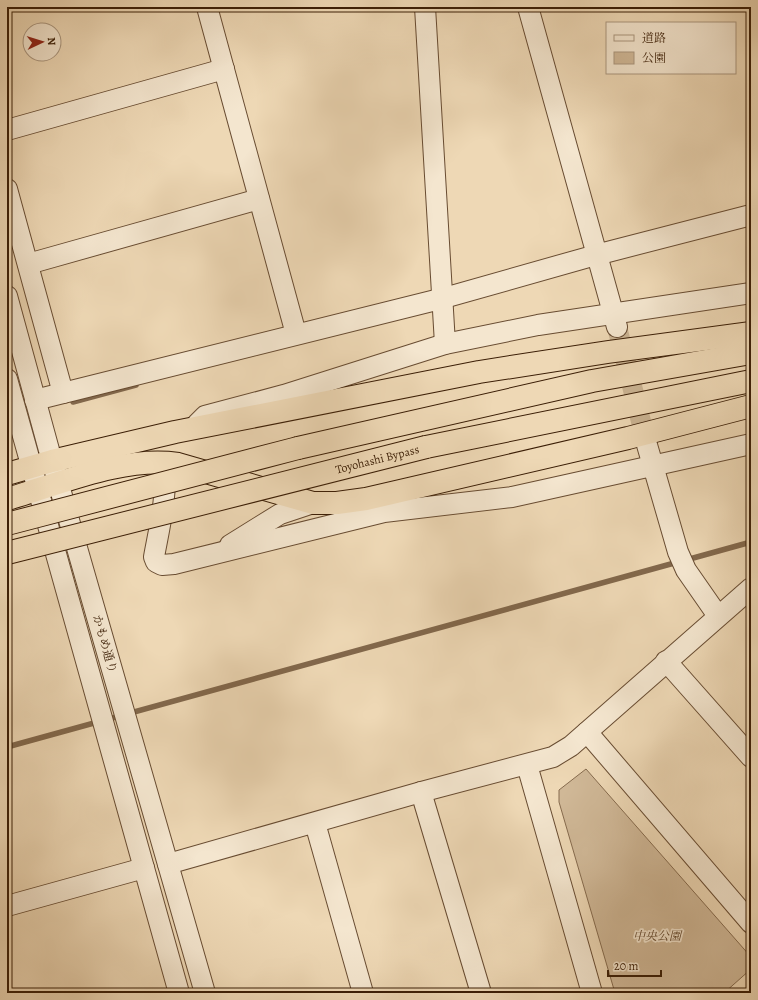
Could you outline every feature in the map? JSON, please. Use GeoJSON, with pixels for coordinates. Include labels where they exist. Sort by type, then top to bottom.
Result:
{"type":"FeatureCollection","features":[{"type":"Feature","properties":{"kind":"highway"},"geometry":{"type":"LineString","coordinates":[[7,474],[41,464],[190,430],[479,372],[608,352],[751,333]]}},
{"type":"Feature","properties":{"kind":"highway"},"geometry":{"type":"LineString","coordinates":[[7,524],[298,448],[592,382],[751,353]]}},
{"type":"Feature","properties":{"kind":"highway","name":"Toyohashi Bypass"},"geometry":{"type":"LineString","coordinates":[[7,553],[426,447],[751,381]]}},
{"type":"Feature","properties":{"kind":"highway"},"geometry":{"type":"LineString","coordinates":[[7,499],[139,462],[160,461],[178,464],[313,503],[337,503],[366,499],[628,438],[751,406]]}},
{"type":"Feature","properties":{"kind":"street"},"geometry":{"type":"LineString","coordinates":[[207,7],[296,334]]}},
{"type":"Feature","properties":{"kind":"street"},"geometry":{"type":"LineString","coordinates":[[424,7],[444,298],[445,344]]}},
{"type":"Feature","properties":{"kind":"street"},"geometry":{"type":"LineString","coordinates":[[528,7],[615,320]]}},
{"type":"Feature","properties":{"kind":"street"},"geometry":{"type":"LineString","coordinates":[[7,130],[224,69]]}},
{"type":"Feature","properties":{"kind":"street"},"geometry":{"type":"LineString","coordinates":[[7,189],[64,393]]}},
{"type":"Feature","properties":{"kind":"street"},"geometry":{"type":"LineString","coordinates":[[28,264],[259,199]]}},
{"type":"Feature","properties":{"kind":"street"},"geometry":{"type":"LineString","coordinates":[[35,400],[598,260],[751,214]]}},
{"type":"Feature","properties":{"kind":"street"},"geometry":{"type":"LineString","coordinates":[[190,430],[205,416],[284,394],[445,344],[538,324],[615,320],[751,293]]}},
{"type":"Feature","properties":{"kind":"street","name":"かもめ通り"},"geometry":{"type":"LineString","coordinates":[[7,296],[35,400],[41,464],[38,490],[179,993]]}},
{"type":"Feature","properties":{"kind":"street","name":"かもめ通り"},"geometry":{"type":"LineString","coordinates":[[7,378],[11,406],[41,464],[58,484],[205,993]]}},
{"type":"Feature","properties":{"kind":"street"},"geometry":{"type":"LineString","coordinates":[[160,461],[165,475],[154,557],[156,562],[162,565],[174,564],[384,512],[512,497],[751,444]]}},
{"type":"Feature","properties":{"kind":"street"},"geometry":{"type":"LineString","coordinates":[[647,445],[678,552],[686,570],[718,616]]}},
{"type":"Feature","properties":{"kind":"street"},"geometry":{"type":"LineString","coordinates":[[217,553],[280,514],[313,503]]}},
{"type":"Feature","properties":{"kind":"street"},"geometry":{"type":"LineString","coordinates":[[168,864],[421,792],[553,757],[571,746],[666,661],[751,588]]}},
{"type":"Feature","properties":{"kind":"street"},"geometry":{"type":"LineString","coordinates":[[666,661],[751,757]]}},
{"type":"Feature","properties":{"kind":"street"},"geometry":{"type":"LineString","coordinates":[[587,732],[751,922]]}},
{"type":"Feature","properties":{"kind":"street"},"geometry":{"type":"LineString","coordinates":[[527,765],[592,993]]}},
{"type":"Feature","properties":{"kind":"street"},"geometry":{"type":"LineString","coordinates":[[421,792],[481,993]]}},
{"type":"Feature","properties":{"kind":"street"},"geometry":{"type":"LineString","coordinates":[[315,823],[363,993]]}},
{"type":"Feature","properties":{"kind":"street"},"geometry":{"type":"LineString","coordinates":[[7,906],[144,868]]}},
{"type":"Feature","properties":{"kind":"green space","name":"中央公園"},"geometry":{"type":"Polygon","coordinates":[[[586,769],[751,957],[751,969],[724,993],[615,993],[559,802],[559,790],[586,769]]]}},
{"type":"Feature","properties":{"kind":"waterway"},"geometry":{"type":"LineString","coordinates":[[73,402],[136,385]]}},
{"type":"Feature","properties":{"kind":"waterway"},"geometry":{"type":"LineString","coordinates":[[686,560],[751,542]]}},
{"type":"Feature","properties":{"kind":"waterway"},"geometry":{"type":"LineString","coordinates":[[7,747],[678,562]]}},
{"type":"Feature","properties":{"kind":"tunnel"},"geometry":{"type":"LineString","coordinates":[[617,327],[647,445]]}}]}
